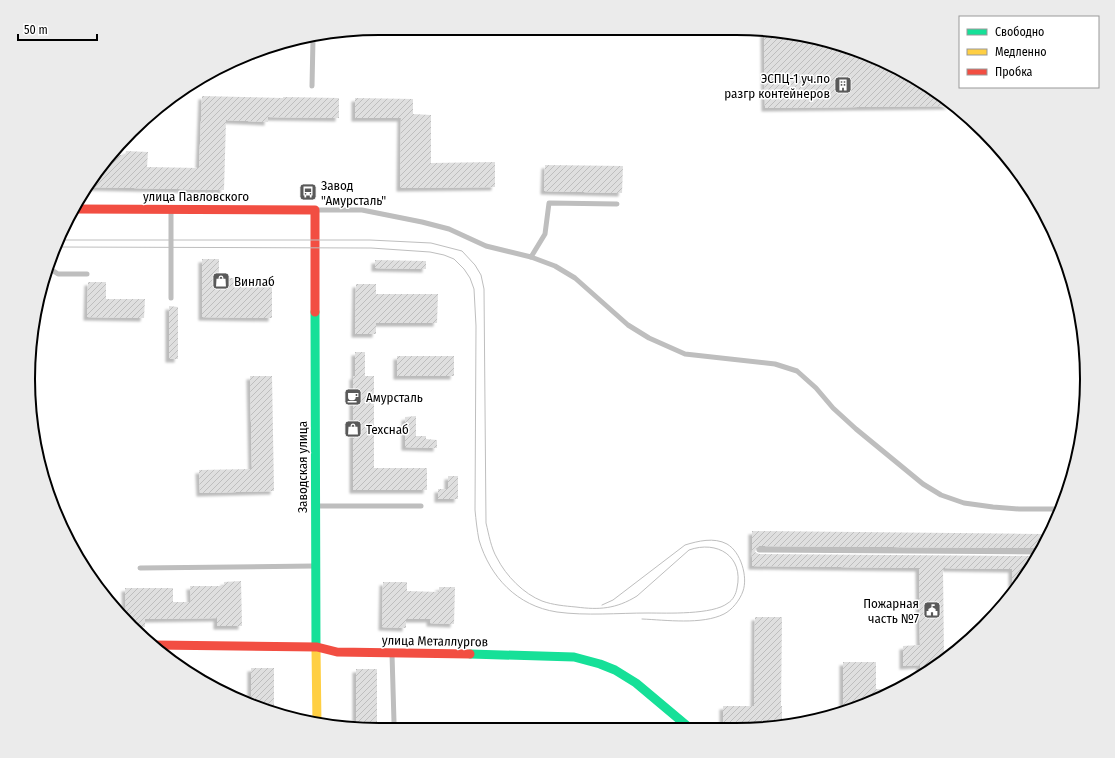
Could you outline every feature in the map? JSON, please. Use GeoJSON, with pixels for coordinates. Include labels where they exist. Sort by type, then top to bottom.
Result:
{"type":"FeatureCollection","features":[{"type":"Feature","properties":{"kind":"street","name":"улица Павловского"},"geometry":{"type":"LineString","coordinates":[[80,209],[315,210]]}},
{"type":"Feature","properties":{"kind":"street","name":"Заводская улица"},"geometry":{"type":"LineString","coordinates":[[315,210],[315,566],[317,717]]}},
{"type":"Feature","properties":{"kind":"street","name":"улица Металлургов"},"geometry":{"type":"LineString","coordinates":[[161,645],[317,647],[337,652],[574,657],[597,662],[615,670],[635,682],[684,723]]}},
{"type":"Feature","properties":{"kind":"lane"},"geometry":{"type":"LineString","coordinates":[[312,42],[312,86]]}},
{"type":"Feature","properties":{"kind":"lane"},"geometry":{"type":"LineString","coordinates":[[531,258],[545,234],[549,203],[617,204]]}},
{"type":"Feature","properties":{"kind":"lane"},"geometry":{"type":"LineString","coordinates":[[171,209],[171,298]]}},
{"type":"Feature","properties":{"kind":"lane"},"geometry":{"type":"LineString","coordinates":[[315,210],[362,210],[422,222],[449,229],[486,246],[555,266],[575,278],[628,325],[649,338],[685,354],[775,364],[797,372],[816,388],[833,408],[856,429],[922,484],[941,496],[964,503],[993,507],[1055,509]]}},
{"type":"Feature","properties":{"kind":"lane"},"geometry":{"type":"LineString","coordinates":[[52,270],[58,274],[87,274]]}},
{"type":"Feature","properties":{"kind":"lane"},"geometry":{"type":"LineString","coordinates":[[315,506],[421,506]]}},
{"type":"Feature","properties":{"kind":"lane"},"geometry":{"type":"LineString","coordinates":[[758,550],[1033,552]]}},
{"type":"Feature","properties":{"kind":"lane"},"geometry":{"type":"LineString","coordinates":[[140,568],[315,566]]}},
{"type":"Feature","properties":{"kind":"lane"},"geometry":{"type":"LineString","coordinates":[[392,652],[394,722]]}},
{"type":"Feature","properties":{"kind":"building","name":"ЭСПЦ-1 уч.по разгр контейнеров"},"geometry":{"type":"Polygon","coordinates":[[[764,37],[781,38],[825,47],[868,61],[908,81],[945,106],[765,108],[764,37]]]}},
{"type":"Feature","properties":{"kind":"building"},"geometry":{"type":"Polygon","coordinates":[[[202,96],[339,98],[339,118],[268,117],[268,122],[226,120],[224,190],[94,187],[118,155],[125,155],[126,151],[148,152],[147,167],[199,168],[202,96]]]}},
{"type":"Feature","properties":{"kind":"building"},"geometry":{"type":"Polygon","coordinates":[[[355,98],[413,99],[413,114],[431,115],[431,163],[495,162],[495,187],[400,188],[401,118],[355,118],[355,98]]]}},
{"type":"Feature","properties":{"kind":"building"},"geometry":{"type":"Polygon","coordinates":[[[545,165],[623,166],[622,193],[544,191],[545,165]]]}},
{"type":"Feature","properties":{"kind":"building"},"geometry":{"type":"Polygon","coordinates":[[[202,259],[219,259],[219,278],[272,278],[272,318],[202,317],[202,259]]]}},
{"type":"Feature","properties":{"kind":"building"},"geometry":{"type":"Polygon","coordinates":[[[375,260],[426,261],[426,269],[375,268],[375,260]]]}},
{"type":"Feature","properties":{"kind":"building"},"geometry":{"type":"Polygon","coordinates":[[[88,282],[106,282],[106,299],[145,299],[144,318],[87,317],[88,282]]]}},
{"type":"Feature","properties":{"kind":"building"},"geometry":{"type":"Polygon","coordinates":[[[356,284],[376,284],[376,294],[438,294],[437,323],[376,323],[376,334],[355,334],[356,284]]]}},
{"type":"Feature","properties":{"kind":"building"},"geometry":{"type":"Polygon","coordinates":[[[169,306],[178,307],[178,359],[169,359],[169,306]]]}},
{"type":"Feature","properties":{"kind":"building"},"geometry":{"type":"Polygon","coordinates":[[[355,352],[365,352],[365,376],[374,376],[374,468],[427,468],[427,490],[353,490],[353,376],[355,376],[355,352]]]}},
{"type":"Feature","properties":{"kind":"building"},"geometry":{"type":"Polygon","coordinates":[[[397,356],[454,356],[454,376],[397,376],[397,356]]]}},
{"type":"Feature","properties":{"kind":"building"},"geometry":{"type":"Polygon","coordinates":[[[250,376],[272,376],[274,491],[200,493],[199,470],[252,469],[250,376]]]}},
{"type":"Feature","properties":{"kind":"building"},"geometry":{"type":"Polygon","coordinates":[[[416,416],[416,436],[426,436],[426,439],[437,440],[437,448],[405,447],[405,417],[416,416]]]}},
{"type":"Feature","properties":{"kind":"building"},"geometry":{"type":"Polygon","coordinates":[[[448,476],[458,476],[458,499],[438,499],[438,489],[448,489],[448,476]]]}},
{"type":"Feature","properties":{"kind":"building"},"geometry":{"type":"Polygon","coordinates":[[[752,531],[1043,534],[1036,548],[759,546],[756,548],[755,552],[759,554],[1031,556],[1012,584],[1012,569],[943,568],[944,653],[920,669],[920,665],[903,666],[903,646],[920,645],[919,568],[752,566],[752,531]]]}},
{"type":"Feature","properties":{"kind":"building"},"geometry":{"type":"Polygon","coordinates":[[[241,581],[242,626],[217,626],[217,618],[145,619],[145,627],[141,627],[126,612],[125,588],[173,588],[173,602],[191,602],[190,586],[224,586],[224,582],[241,581]]]}},
{"type":"Feature","properties":{"kind":"building"},"geometry":{"type":"Polygon","coordinates":[[[383,582],[407,582],[407,591],[439,592],[439,587],[455,587],[454,624],[430,623],[430,619],[406,619],[406,628],[382,627],[383,582]]]}},
{"type":"Feature","properties":{"kind":"building"},"geometry":{"type":"Polygon","coordinates":[[[755,617],[782,617],[782,720],[723,723],[723,706],[754,706],[755,617]]]}},
{"type":"Feature","properties":{"kind":"building"},"geometry":{"type":"Polygon","coordinates":[[[843,662],[876,662],[876,689],[886,689],[843,706],[843,662]]]}},
{"type":"Feature","properties":{"kind":"building"},"geometry":{"type":"Polygon","coordinates":[[[251,668],[274,668],[274,707],[251,699],[251,668]]]}},
{"type":"Feature","properties":{"kind":"building"},"geometry":{"type":"Polygon","coordinates":[[[356,669],[377,669],[377,723],[356,722],[356,669]]]}},
{"type":"Feature","properties":{"kind":"tram line"},"geometry":{"type":"LineString","coordinates":[[61,247],[371,248],[430,252],[454,259],[464,269],[470,278],[474,289],[476,326],[475,510],[477,529],[479,540],[490,566],[507,588],[529,603],[543,609],[579,614],[678,613],[712,610],[730,602],[734,597],[738,577],[736,567],[732,559],[726,553],[709,547],[699,547],[689,550],[637,596],[622,604],[607,608],[584,608],[542,601],[522,589],[510,578],[493,550],[486,523],[484,289],[481,275],[475,265],[462,251],[431,243],[370,240],[64,240]]}},
{"type":"Feature","properties":{"kind":"tram line"},"geometry":{"type":"LineString","coordinates":[[602,605],[613,600],[685,545],[711,540],[722,542],[732,548],[740,559],[745,579],[743,591],[738,601],[724,614],[705,620],[695,621],[642,619]]}},
{"type":"Feature","properties":{"kind":"traffic: fast"},"geometry":{"type":"LineString","coordinates":[[315,312],[316,649]]}},
{"type":"Feature","properties":{"kind":"traffic: fast"},"geometry":{"type":"LineString","coordinates":[[470,654],[574,657],[600,664],[615,670],[636,683],[684,723]]}},
{"type":"Feature","properties":{"kind":"traffic: slow"},"geometry":{"type":"LineString","coordinates":[[316,649],[317,717]]}},
{"type":"Feature","properties":{"kind":"traffic: jam"},"geometry":{"type":"LineString","coordinates":[[80,209],[315,210],[315,312]]}},
{"type":"Feature","properties":{"kind":"traffic: jam"},"geometry":{"type":"LineString","coordinates":[[161,645],[317,647],[337,652],[470,654]]}},
{"type":"Feature","properties":{"kind":"place","name":"ЭСПЦ-1 уч.по разгр контейнеров"},"geometry":{"type":"Point","coordinates":[843,85]}},
{"type":"Feature","properties":{"kind":"place","name":"Завод \"Амурсталь\""},"geometry":{"type":"Point","coordinates":[308,192]}},
{"type":"Feature","properties":{"kind":"place","name":"Винлаб"},"geometry":{"type":"Point","coordinates":[221,281]}},
{"type":"Feature","properties":{"kind":"place","name":"Амурсталь"},"geometry":{"type":"Point","coordinates":[353,397]}},
{"type":"Feature","properties":{"kind":"place","name":"Техснаб"},"geometry":{"type":"Point","coordinates":[353,429]}},
{"type":"Feature","properties":{"kind":"place","name":"Пожарная часть №7"},"geometry":{"type":"Point","coordinates":[932,610]}}]}
